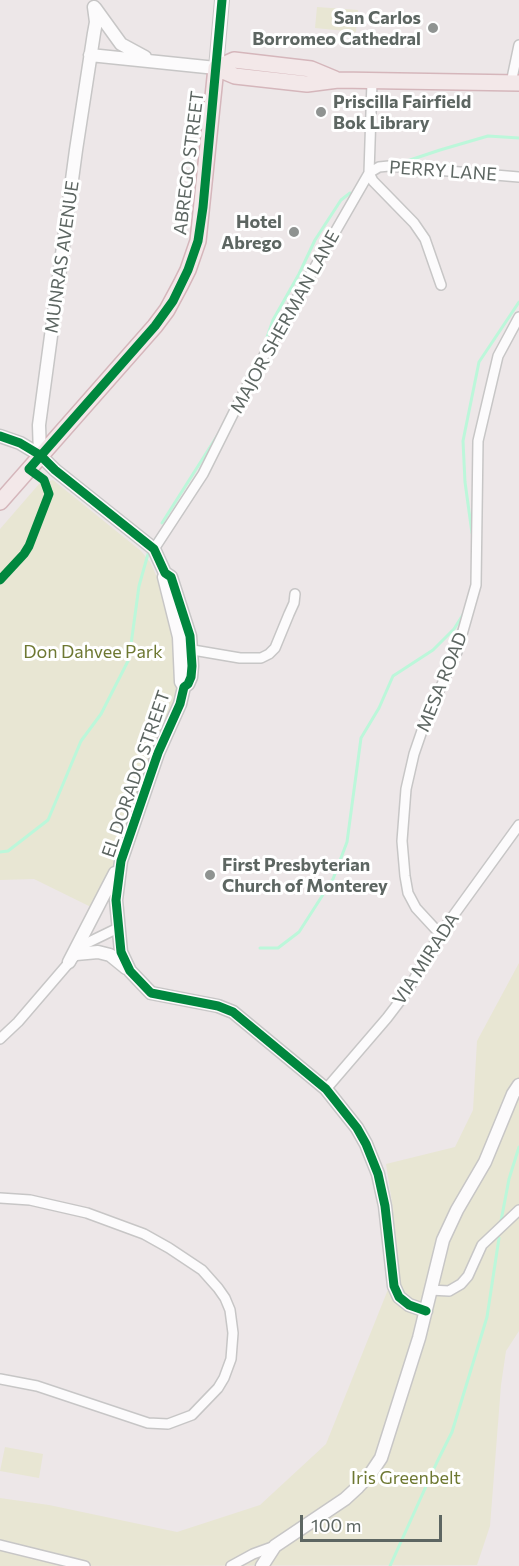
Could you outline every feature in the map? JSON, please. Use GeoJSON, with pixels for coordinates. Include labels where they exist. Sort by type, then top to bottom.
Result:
{"type":"FeatureCollection","features":[{"type":"Feature","properties":{"kind":"main road","name":"ABREGO STREET"},"geometry":{"type":"LineString","coordinates":[[40,455],[155,326],[173,301],[189,270],[198,241],[203,207],[222,0]]}},
{"type":"Feature","properties":{"kind":"main road"},"geometry":{"type":"LineString","coordinates":[[216,68],[235,76],[307,84],[338,80],[515,83]]}},
{"type":"Feature","properties":{"kind":"main road"},"geometry":{"type":"LineString","coordinates":[[0,502],[40,455]]}},
{"type":"Feature","properties":{"kind":"street"},"geometry":{"type":"LineString","coordinates":[[92,3],[121,44],[154,61]]}},
{"type":"Feature","properties":{"kind":"street","name":"MUNRAS AVENUE"},"geometry":{"type":"LineString","coordinates":[[40,455],[39,425],[76,150],[96,22],[92,3]]}},
{"type":"Feature","properties":{"kind":"street"},"geometry":{"type":"LineString","coordinates":[[515,83],[519,45]]}},
{"type":"Feature","properties":{"kind":"street"},"geometry":{"type":"LineString","coordinates":[[90,55],[216,68]]}},
{"type":"Feature","properties":{"kind":"street","name":"MAJOR SHERMAN LANE"},"geometry":{"type":"LineString","coordinates":[[154,549],[203,474],[250,380],[369,173],[372,82]]}},
{"type":"Feature","properties":{"kind":"street","name":"PERRY LANE"},"geometry":{"type":"LineString","coordinates":[[369,173],[379,167],[389,166],[519,177]]}},
{"type":"Feature","properties":{"kind":"street"},"geometry":{"type":"LineString","coordinates":[[369,173],[373,181],[414,223],[425,239],[441,285]]}},
{"type":"Feature","properties":{"kind":"street","name":"MESA ROAD"},"geometry":{"type":"LineString","coordinates":[[440,934],[416,908],[408,893],[402,841],[406,789],[414,754],[426,719],[457,652],[476,585],[478,441],[498,356],[519,316]]}},
{"type":"Feature","properties":{"kind":"street","name":"EL DORADO STREET"},"geometry":{"type":"LineString","coordinates":[[0,436],[20,443],[40,455],[55,470],[154,549],[165,573],[171,577],[186,622],[192,651],[191,677],[189,684],[184,687]]}},
{"type":"Feature","properties":{"kind":"street","name":"EL DORADO STREET"},"geometry":{"type":"LineString","coordinates":[[165,573],[164,579],[182,652],[184,687],[180,704],[146,786],[121,861],[116,900],[121,952],[130,971],[151,993],[195,1001],[233,1012],[326,1089],[357,1128],[378,1174],[385,1206],[394,1286],[399,1297],[408,1305],[426,1311]]}},
{"type":"Feature","properties":{"kind":"street"},"geometry":{"type":"LineString","coordinates":[[176,623],[182,629],[186,649],[240,658],[261,658],[275,648],[294,603],[295,594]]}},
{"type":"Feature","properties":{"kind":"street","name":"VIA MIRADA"},"geometry":{"type":"LineString","coordinates":[[326,1089],[393,1010],[440,934],[519,825]]}},
{"type":"Feature","properties":{"kind":"street"},"geometry":{"type":"LineString","coordinates":[[72,958],[121,861]]}},
{"type":"Feature","properties":{"kind":"street"},"geometry":{"type":"LineString","coordinates":[[0,1039],[18,1022],[85,944],[118,928]]}},
{"type":"Feature","properties":{"kind":"street"},"geometry":{"type":"LineString","coordinates":[[72,958],[98,952],[110,956],[130,971]]}},
{"type":"Feature","properties":{"kind":"street"},"geometry":{"type":"LineString","coordinates":[[231,1566],[253,1554],[275,1546],[345,1499],[371,1473],[381,1458],[426,1311],[443,1240],[457,1210],[485,1162],[513,1094],[519,1085]]}},
{"type":"Feature","properties":{"kind":"street"},"geometry":{"type":"LineString","coordinates":[[0,1198],[30,1200],[87,1213],[144,1234],[169,1248],[202,1270],[218,1288],[230,1310],[233,1333],[228,1370],[218,1388],[192,1415],[168,1424],[148,1423],[37,1386],[0,1379]]}},
{"type":"Feature","properties":{"kind":"street"},"geometry":{"type":"LineString","coordinates":[[430,1290],[449,1291],[462,1284],[482,1245],[519,1210]]}},
{"type":"Feature","properties":{"kind":"street"},"geometry":{"type":"LineString","coordinates":[[0,1545],[85,1566]]}},
{"type":"Feature","properties":{"kind":"street"},"geometry":{"type":"LineString","coordinates":[[262,1566],[275,1546]]}},
{"type":"Feature","properties":{"kind":"green space"},"geometry":{"type":"Polygon","coordinates":[[[317,7],[358,10],[356,32],[315,28],[317,7]]]}},
{"type":"Feature","properties":{"kind":"green space","name":"Don Dahvee Park"},"geometry":{"type":"Polygon","coordinates":[[[53,480],[141,551],[150,562],[156,575],[168,584],[185,680],[121,861],[97,910],[34,879],[0,880],[0,529],[39,484],[53,480]]]}},
{"type":"Feature","properties":{"kind":"green space","name":"Iris Greenbelt"},"geometry":{"type":"Polygon","coordinates":[[[519,963],[519,1331],[506,1351],[501,1385],[490,1526],[477,1565],[0,1566],[0,1498],[49,1505],[177,1532],[260,1505],[326,1444],[389,1287],[387,1281],[395,1277],[393,1209],[386,1164],[455,1147],[473,1110],[477,1041],[519,963]]]}},
{"type":"Feature","properties":{"kind":"green space"},"geometry":{"type":"Polygon","coordinates":[[[5,1447],[43,1454],[39,1478],[0,1471],[5,1447]]]}},
{"type":"Feature","properties":{"kind":"waterway"},"geometry":{"type":"LineString","coordinates":[[407,161],[488,136],[519,138]]}},
{"type":"Feature","properties":{"kind":"waterway"},"geometry":{"type":"LineString","coordinates":[[262,352],[273,320],[315,240],[341,200],[350,193]]}},
{"type":"Feature","properties":{"kind":"waterway"},"geometry":{"type":"LineString","coordinates":[[472,533],[465,482],[463,441],[479,362],[519,302]]}},
{"type":"Feature","properties":{"kind":"waterway"},"geometry":{"type":"LineString","coordinates":[[162,523],[219,433]]}},
{"type":"Feature","properties":{"kind":"waterway"},"geometry":{"type":"LineString","coordinates":[[0,852],[8,851],[48,820],[81,741],[101,714],[129,659],[139,586],[148,554]]}},
{"type":"Feature","properties":{"kind":"waterway"},"geometry":{"type":"LineString","coordinates":[[260,948],[278,948],[299,932],[333,879],[347,842],[361,738],[379,708],[393,676],[433,650],[454,629],[464,613]]}},
{"type":"Feature","properties":{"kind":"waterway"},"geometry":{"type":"LineString","coordinates":[[501,1221],[509,1179],[519,1147]]}},
{"type":"Feature","properties":{"kind":"waterway"},"geometry":{"type":"LineString","coordinates":[[390,1566],[452,1432],[487,1317],[499,1238]]}},
{"type":"Feature","properties":{"kind":"cycle path"},"geometry":{"type":"LineString","coordinates":[[0,580],[29,546],[49,494],[44,480],[29,469],[155,326],[173,301],[188,270],[198,241],[203,207],[222,0]]}},
{"type":"Feature","properties":{"kind":"cycle path"},"geometry":{"type":"LineString","coordinates":[[0,436],[20,443],[40,455],[55,470],[154,549],[165,573],[171,577],[190,636],[191,677],[184,687],[180,704],[158,753],[121,861],[116,900],[121,952],[130,971],[151,993],[218,1006],[233,1012],[326,1089],[357,1128],[378,1174],[385,1206],[394,1286],[399,1297],[409,1305],[426,1311]]}},
{"type":"Feature","properties":{"kind":"place","name":"San Carlos Borromeo Cathedral"},"geometry":{"type":"Point","coordinates":[433,28]}},
{"type":"Feature","properties":{"kind":"place","name":"Priscilla Fairfield Bok Library"},"geometry":{"type":"Point","coordinates":[321,112]}},
{"type":"Feature","properties":{"kind":"place","name":"Hotel Abrego"},"geometry":{"type":"Point","coordinates":[294,232]}},
{"type":"Feature","properties":{"kind":"place","name":"First Presbyterian Church of Monterey"},"geometry":{"type":"Point","coordinates":[210,875]}}]}
